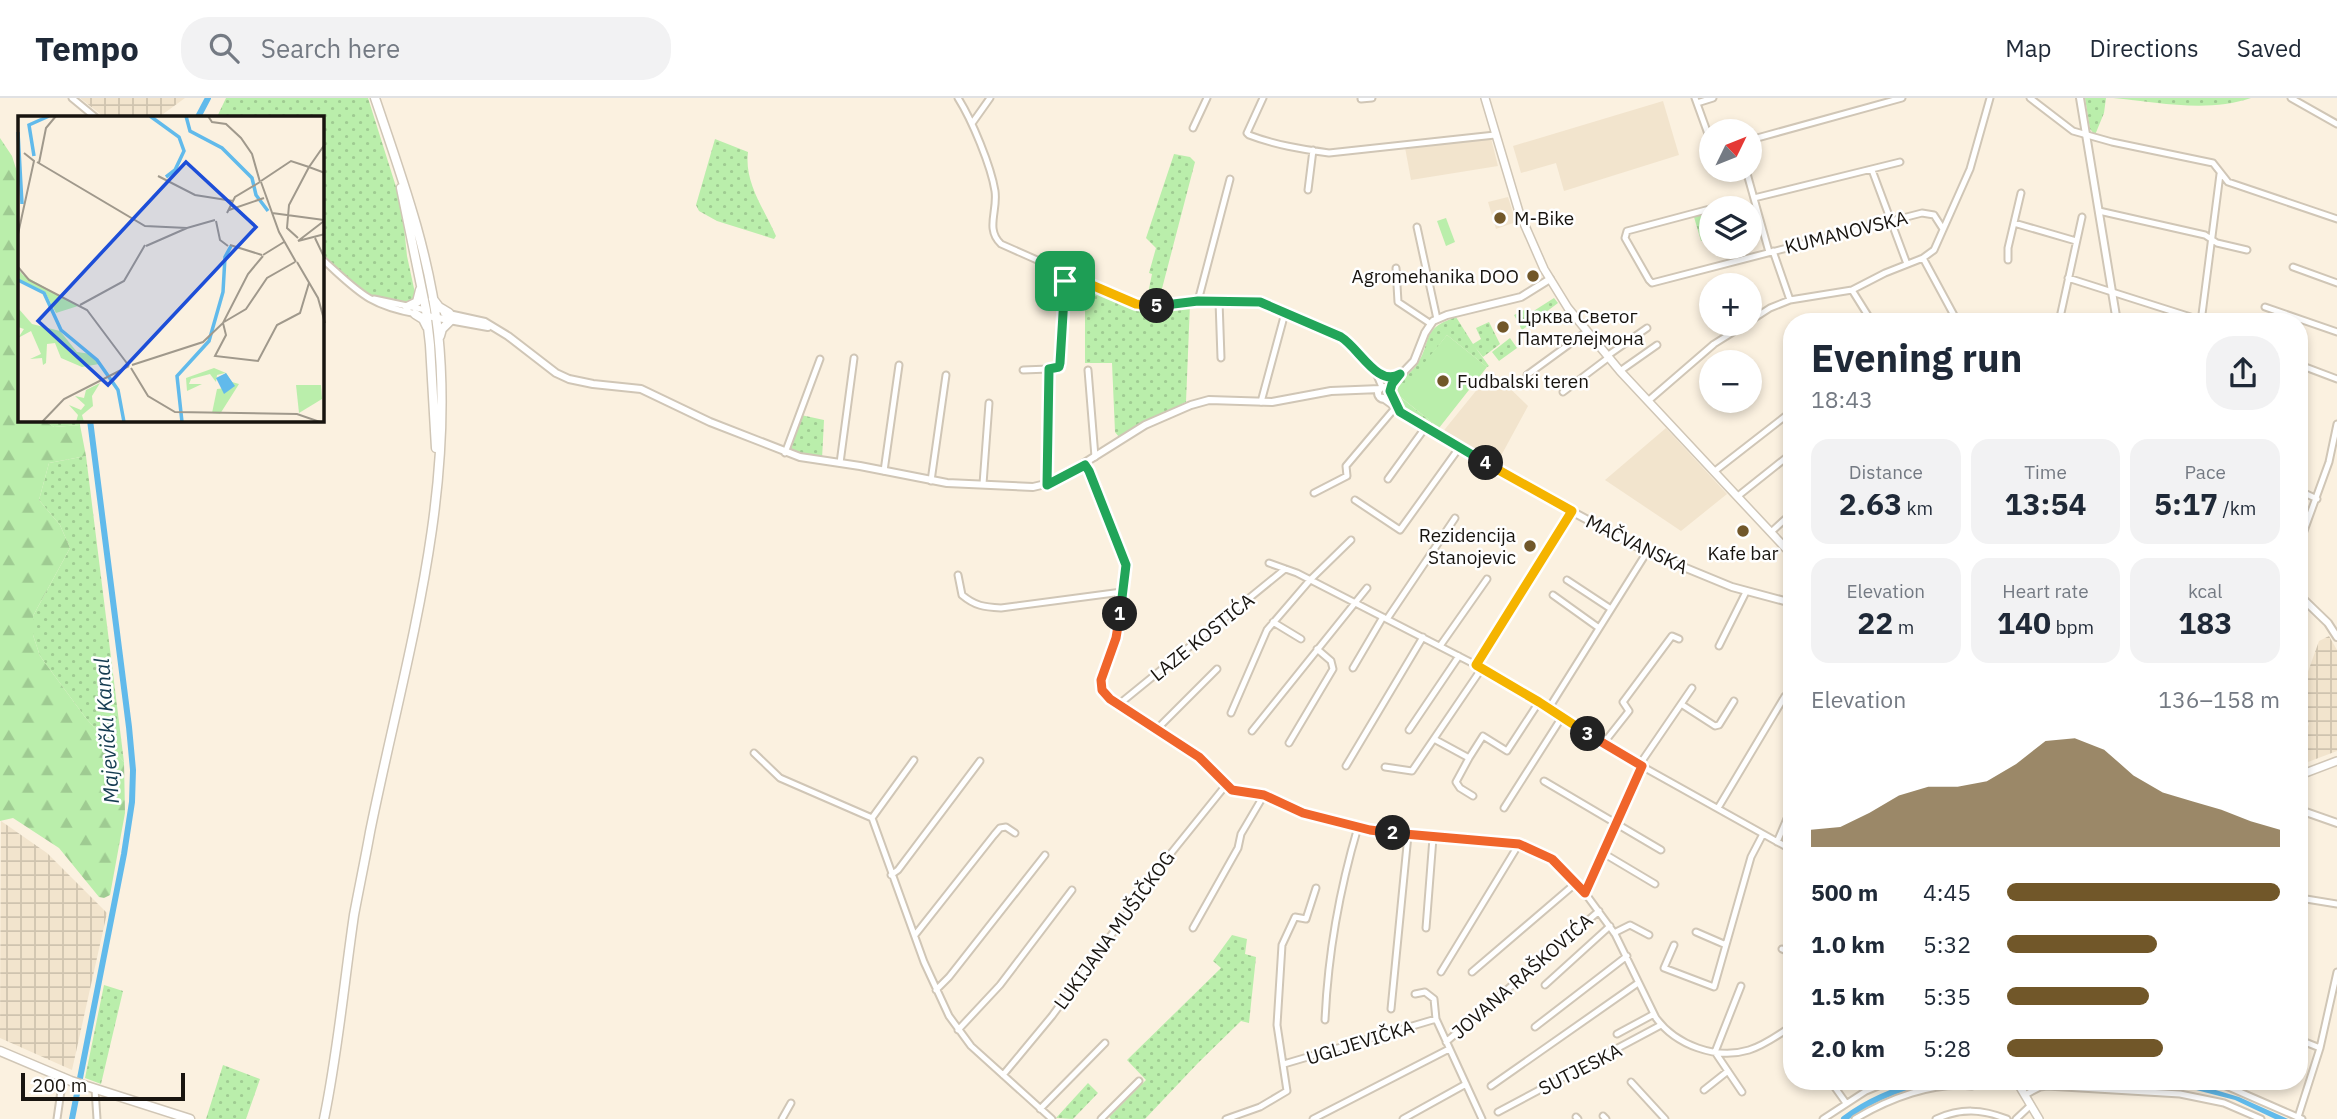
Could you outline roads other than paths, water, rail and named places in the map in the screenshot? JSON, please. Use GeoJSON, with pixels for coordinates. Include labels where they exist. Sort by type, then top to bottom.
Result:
{"type":"FeatureCollection","features":[{"type":"Feature","properties":{"kind":"main road"},"geometry":{"type":"LineString","coordinates":[[375,98],[413,210],[433,299],[429,332],[438,467]]}},
{"type":"Feature","properties":{"kind":"main road"},"geometry":{"type":"LineString","coordinates":[[1485,98],[1519,212],[1550,279],[1586,332],[1620,371],[1783,545]]}},
{"type":"Feature","properties":{"kind":"main road"},"geometry":{"type":"LineString","coordinates":[[324,1119],[355,913],[419,600],[431,535],[440,455],[442,401],[438,342],[421,284],[394,157]]}},
{"type":"Feature","properties":{"kind":"main road"},"geometry":{"type":"LineString","coordinates":[[407,307],[417,302],[421,284]]}},
{"type":"Feature","properties":{"kind":"main road"},"geometry":{"type":"LineString","coordinates":[[433,299],[450,317],[438,342]]}},
{"type":"Feature","properties":{"kind":"main road"},"geometry":{"type":"LineString","coordinates":[[415,314],[424,321],[429,332]]}},
{"type":"Feature","properties":{"kind":"main road"},"geometry":{"type":"LineString","coordinates":[[2308,772],[2337,761]]}},
{"type":"Feature","properties":{"kind":"main road"},"geometry":{"type":"LineString","coordinates":[[0,1051],[91,1088],[190,1119]]}},
{"type":"Feature","properties":{"kind":"main road"},"geometry":{"type":"LineString","coordinates":[[329,1119],[331,1084]]}},
{"type":"Feature","properties":{"kind":"main road"},"geometry":{"type":"LineString","coordinates":[[2022,1090],[2039,1119]]}},
{"type":"Feature","properties":{"kind":"street"},"geometry":{"type":"LineString","coordinates":[[72,98],[94,116]]}},
{"type":"Feature","properties":{"kind":"street"},"geometry":{"type":"LineString","coordinates":[[958,98],[973,122],[995,194],[992,225],[994,235],[1001,244],[1136,304],[1162,306],[1198,301],[1260,302],[1347,341],[1376,373],[1384,392],[1398,410],[1346,466],[1347,477],[1314,493]]}},
{"type":"Feature","properties":{"kind":"street"},"geometry":{"type":"LineString","coordinates":[[973,122],[990,98]]}},
{"type":"Feature","properties":{"kind":"street"},"geometry":{"type":"LineString","coordinates":[[1193,128],[1207,98]]}},
{"type":"Feature","properties":{"kind":"street"},"geometry":{"type":"LineString","coordinates":[[1263,98],[1247,133],[1273,144],[1329,152],[1495,135]]}},
{"type":"Feature","properties":{"kind":"street"},"geometry":{"type":"LineString","coordinates":[[1361,99],[1372,98]]}},
{"type":"Feature","properties":{"kind":"street"},"geometry":{"type":"LineString","coordinates":[[1703,119],[1696,100],[1713,98]]}},
{"type":"Feature","properties":{"kind":"street"},"geometry":{"type":"LineString","coordinates":[[1762,137],[1902,98]]}},
{"type":"Feature","properties":{"kind":"street"},"geometry":{"type":"LineString","coordinates":[[1762,313],[1790,300],[1852,290],[1923,258],[1934,250],[1970,169],[1990,98]]}},
{"type":"Feature","properties":{"kind":"street"},"geometry":{"type":"LineString","coordinates":[[2030,98],[2066,126],[2087,135],[2213,163],[2228,182],[2337,219]]}},
{"type":"Feature","properties":{"kind":"street"},"geometry":{"type":"LineString","coordinates":[[2080,98],[2116,313]]}},
{"type":"Feature","properties":{"kind":"street"},"geometry":{"type":"LineString","coordinates":[[2291,98],[2337,124]]}},
{"type":"Feature","properties":{"kind":"street"},"geometry":{"type":"LineString","coordinates":[[1308,190],[1313,150]]}},
{"type":"Feature","properties":{"kind":"street"},"geometry":{"type":"LineString","coordinates":[[1762,196],[1900,162]]}},
{"type":"Feature","properties":{"kind":"street"},"geometry":{"type":"LineString","coordinates":[[1872,170],[1908,264]]}},
{"type":"Feature","properties":{"kind":"street"},"geometry":{"type":"LineString","coordinates":[[2201,313],[2220,174]]}},
{"type":"Feature","properties":{"kind":"street"},"geometry":{"type":"LineString","coordinates":[[1198,301],[1230,179]]}},
{"type":"Feature","properties":{"kind":"street"},"geometry":{"type":"LineString","coordinates":[[2008,260],[2008,248],[2021,193]]}},
{"type":"Feature","properties":{"kind":"street"},"geometry":{"type":"LineString","coordinates":[[2099,211],[2210,237],[2217,243],[2247,250]]}},
{"type":"Feature","properties":{"kind":"street","name":"KUMANOVSKA"},"geometry":{"type":"LineString","coordinates":[[1699,212],[1627,231],[1625,238],[1633,255],[1652,283],[1741,259]]}},
{"type":"Feature","properties":{"kind":"street","name":"KUMANOVSKA"},"geometry":{"type":"LineString","coordinates":[[1762,253],[1930,213],[1943,229]]}},
{"type":"Feature","properties":{"kind":"street"},"geometry":{"type":"LineString","coordinates":[[2061,313],[2082,216]]}},
{"type":"Feature","properties":{"kind":"street"},"geometry":{"type":"LineString","coordinates":[[1762,223],[1790,300]]}},
{"type":"Feature","properties":{"kind":"street"},"geometry":{"type":"LineString","coordinates":[[2014,223],[2076,241]]}},
{"type":"Feature","properties":{"kind":"street"},"geometry":{"type":"LineString","coordinates":[[1417,227],[1434,322]]}},
{"type":"Feature","properties":{"kind":"street"},"geometry":{"type":"LineString","coordinates":[[1923,258],[1953,313]]}},
{"type":"Feature","properties":{"kind":"street"},"geometry":{"type":"LineString","coordinates":[[324,261],[365,296],[383,306],[415,314],[431,314]]}},
{"type":"Feature","properties":{"kind":"street"},"geometry":{"type":"LineString","coordinates":[[2293,267],[2337,283]]}},
{"type":"Feature","properties":{"kind":"street"},"geometry":{"type":"LineString","coordinates":[[1396,268],[1398,302],[1434,322]]}},
{"type":"Feature","properties":{"kind":"street"},"geometry":{"type":"LineString","coordinates":[[1023,370],[1059,367],[1066,274]]}},
{"type":"Feature","properties":{"kind":"street"},"geometry":{"type":"LineString","coordinates":[[2068,278],[2177,313]]}},
{"type":"Feature","properties":{"kind":"street"},"geometry":{"type":"LineString","coordinates":[[365,296],[497,329],[562,376],[593,384],[642,388],[710,422],[785,453],[931,481],[1034,487],[1047,485],[1085,465],[1145,425],[1209,400],[1261,402],[1331,391],[1384,392],[1414,361],[1425,332],[1434,322],[1521,297],[1550,279]]}},
{"type":"Feature","properties":{"kind":"street"},"geometry":{"type":"LineString","coordinates":[[1852,290],[1866,313]]}},
{"type":"Feature","properties":{"kind":"street"},"geometry":{"type":"LineString","coordinates":[[1219,301],[1220,358]]}},
{"type":"Feature","properties":{"kind":"street"},"geometry":{"type":"LineString","coordinates":[[2264,307],[2282,313]]}},
{"type":"Feature","properties":{"kind":"street"},"geometry":{"type":"LineString","coordinates":[[1261,402],[1285,313]]}},
{"type":"Feature","properties":{"kind":"street"},"geometry":{"type":"LineString","coordinates":[[2308,321],[2337,331]]}},
{"type":"Feature","properties":{"kind":"street"},"geometry":{"type":"LineString","coordinates":[[1563,392],[1647,328]]}},
{"type":"Feature","properties":{"kind":"street"},"geometry":{"type":"LineString","coordinates":[[1527,375],[1586,332]]}},
{"type":"Feature","properties":{"kind":"street"},"geometry":{"type":"LineString","coordinates":[[1648,401],[1727,336]]}},
{"type":"Feature","properties":{"kind":"street"},"geometry":{"type":"LineString","coordinates":[[1620,371],[1657,345]]}},
{"type":"Feature","properties":{"kind":"street"},"geometry":{"type":"LineString","coordinates":[[840,463],[854,358]]}},
{"type":"Feature","properties":{"kind":"street"},"geometry":{"type":"LineString","coordinates":[[785,453],[820,359]]}},
{"type":"Feature","properties":{"kind":"street"},"geometry":{"type":"LineString","coordinates":[[884,471],[899,365]]}},
{"type":"Feature","properties":{"kind":"street"},"geometry":{"type":"LineString","coordinates":[[2308,368],[2337,379]]}},
{"type":"Feature","properties":{"kind":"street"},"geometry":{"type":"LineString","coordinates":[[1047,485],[1049,369]]}},
{"type":"Feature","properties":{"kind":"street"},"geometry":{"type":"LineString","coordinates":[[1088,370],[1095,458]]}},
{"type":"Feature","properties":{"kind":"street"},"geometry":{"type":"LineString","coordinates":[[1376,373],[1386,377],[1398,376]]}},
{"type":"Feature","properties":{"kind":"street"},"geometry":{"type":"LineString","coordinates":[[931,481],[946,375]]}},
{"type":"Feature","properties":{"kind":"street"},"geometry":{"type":"LineString","coordinates":[[983,484],[989,403]]}},
{"type":"Feature","properties":{"kind":"street","name":"MAČVANSKA"},"geometry":{"type":"LineString","coordinates":[[1398,410],[1459,448],[1647,552],[1746,592],[1783,601]]}},
{"type":"Feature","properties":{"kind":"street"},"geometry":{"type":"LineString","coordinates":[[1715,471],[1783,418]]}},
{"type":"Feature","properties":{"kind":"street"},"geometry":{"type":"LineString","coordinates":[[2308,522],[2328,465],[2337,424]]}},
{"type":"Feature","properties":{"kind":"street"},"geometry":{"type":"LineString","coordinates":[[1388,479],[1425,428]]}},
{"type":"Feature","properties":{"kind":"street"},"geometry":{"type":"LineString","coordinates":[[1355,500],[1400,530],[1459,448]]}},
{"type":"Feature","properties":{"kind":"street"},"geometry":{"type":"LineString","coordinates":[[1738,496],[1783,460]]}},
{"type":"Feature","properties":{"kind":"street"},"geometry":{"type":"LineString","coordinates":[[1085,465],[1095,482],[1123,556],[1126,571],[1119,628],[1101,680],[1106,696],[1199,757],[1226,785],[1241,792],[1264,795],[1303,813],[1358,827],[1433,838],[1519,844],[1552,859],[1585,893],[1614,933],[1661,1025],[1689,1044],[1723,1054],[1749,1050],[1769,1042],[1783,1032]]}},
{"type":"Feature","properties":{"kind":"street"},"geometry":{"type":"LineString","coordinates":[[2328,465],[2337,468]]}},
{"type":"Feature","properties":{"kind":"street"},"geometry":{"type":"LineString","coordinates":[[2308,495],[2317,499]]}},
{"type":"Feature","properties":{"kind":"street"},"geometry":{"type":"LineString","coordinates":[[1385,767],[1412,771],[1572,511]]}},
{"type":"Feature","properties":{"kind":"street"},"geometry":{"type":"LineString","coordinates":[[1353,668],[1455,518]]}},
{"type":"Feature","properties":{"kind":"street"},"geometry":{"type":"LineString","coordinates":[[1771,532],[1783,521]]}},
{"type":"Feature","properties":{"kind":"street","name":"LAZE KOSTIĆA"},"geometry":{"type":"LineString","coordinates":[[1231,713],[1267,630],[1310,580],[1351,540]]}},
{"type":"Feature","properties":{"kind":"street"},"geometry":{"type":"LineString","coordinates":[[1549,708],[1647,552]]}},
{"type":"Feature","properties":{"kind":"street"},"geometry":{"type":"LineString","coordinates":[[1269,563],[1310,580],[1479,666],[1603,744],[1783,845]]}},
{"type":"Feature","properties":{"kind":"street","name":"LAZE KOSTIĆA"},"geometry":{"type":"LineString","coordinates":[[1118,705],[1285,569]]}},
{"type":"Feature","properties":{"kind":"street"},"geometry":{"type":"LineString","coordinates":[[958,575],[962,595],[983,607],[1001,608],[1122,592]]}},
{"type":"Feature","properties":{"kind":"street"},"geometry":{"type":"LineString","coordinates":[[1440,646],[1487,579]]}},
{"type":"Feature","properties":{"kind":"street"},"geometry":{"type":"LineString","coordinates":[[1567,580],[1611,609]]}},
{"type":"Feature","properties":{"kind":"street"},"geometry":{"type":"LineString","coordinates":[[1252,731],[1367,588]]}},
{"type":"Feature","properties":{"kind":"street"},"geometry":{"type":"LineString","coordinates":[[1719,646],[1746,592]]}},
{"type":"Feature","properties":{"kind":"street"},"geometry":{"type":"LineString","coordinates":[[1553,595],[1599,628]]}},
{"type":"Feature","properties":{"kind":"street"},"geometry":{"type":"LineString","coordinates":[[2308,603],[2328,622],[2337,637]]}},
{"type":"Feature","properties":{"kind":"street"},"geometry":{"type":"LineString","coordinates":[[1273,622],[1301,639]]}},
{"type":"Feature","properties":{"kind":"street"},"geometry":{"type":"LineString","coordinates":[[1603,744],[1629,711],[1623,702],[1672,636],[1679,639]]}},
{"type":"Feature","properties":{"kind":"street"},"geometry":{"type":"LineString","coordinates":[[1346,766],[1423,637]]}},
{"type":"Feature","properties":{"kind":"street"},"geometry":{"type":"LineString","coordinates":[[1289,743],[1333,669],[1331,661],[1317,649]]}},
{"type":"Feature","properties":{"kind":"street"},"geometry":{"type":"LineString","coordinates":[[1409,730],[1459,656]]}},
{"type":"Feature","properties":{"kind":"street"},"geometry":{"type":"LineString","coordinates":[[1157,729],[1217,669]]}},
{"type":"Feature","properties":{"kind":"street"},"geometry":{"type":"LineString","coordinates":[[1585,893],[1645,757],[1692,688]]}},
{"type":"Feature","properties":{"kind":"street"},"geometry":{"type":"LineString","coordinates":[[1718,808],[1783,699]]}},
{"type":"Feature","properties":{"kind":"street"},"geometry":{"type":"LineString","coordinates":[[1681,704],[1716,726],[1734,701]]}},
{"type":"Feature","properties":{"kind":"street"},"geometry":{"type":"LineString","coordinates":[[1473,796],[1456,782],[1483,736],[1507,751],[1539,702]]}},
{"type":"Feature","properties":{"kind":"street"},"geometry":{"type":"LineString","coordinates":[[1504,808],[1562,717]]}},
{"type":"Feature","properties":{"kind":"street"},"geometry":{"type":"LineString","coordinates":[[1434,738],[1469,758]]}},
{"type":"Feature","properties":{"kind":"street"},"geometry":{"type":"LineString","coordinates":[[754,753],[780,778],[872,818],[936,990],[958,1030],[971,1046],[1052,1119]]}},
{"type":"Feature","properties":{"kind":"street"},"geometry":{"type":"LineString","coordinates":[[872,818],[914,760]]}},
{"type":"Feature","properties":{"kind":"street"},"geometry":{"type":"LineString","coordinates":[[891,875],[915,849],[980,761]]}},
{"type":"Feature","properties":{"kind":"street"},"geometry":{"type":"LineString","coordinates":[[1544,781],[1661,850]]}},
{"type":"Feature","properties":{"kind":"street","name":"LUKIJANA MUŠIČKOG"},"geometry":{"type":"LineString","coordinates":[[1003,1075],[1052,1016],[1172,852],[1226,785]]}},
{"type":"Feature","properties":{"kind":"street"},"geometry":{"type":"LineString","coordinates":[[1193,928],[1264,795]]}},
{"type":"Feature","properties":{"kind":"street"},"geometry":{"type":"LineString","coordinates":[[2308,813],[2337,823]]}},
{"type":"Feature","properties":{"kind":"street"},"geometry":{"type":"LineString","coordinates":[[915,935],[1000,828],[1006,827],[1016,833]]}},
{"type":"Feature","properties":{"kind":"street"},"geometry":{"type":"LineString","coordinates":[[1325,1020],[1329,955],[1338,903],[1358,827]]}},
{"type":"Feature","properties":{"kind":"street"},"geometry":{"type":"LineString","coordinates":[[1777,842],[1783,828]]}},
{"type":"Feature","properties":{"kind":"street"},"geometry":{"type":"LineString","coordinates":[[1674,945],[1664,968],[1714,987],[1751,857],[1763,834]]}},
{"type":"Feature","properties":{"kind":"street"},"geometry":{"type":"LineString","coordinates":[[1391,1009],[1408,835]]}},
{"type":"Feature","properties":{"kind":"street"},"geometry":{"type":"LineString","coordinates":[[1426,928],[1433,838]]}},
{"type":"Feature","properties":{"kind":"street"},"geometry":{"type":"LineString","coordinates":[[1441,972],[1519,844]]}},
{"type":"Feature","properties":{"kind":"street"},"geometry":{"type":"LineString","coordinates":[[1603,853],[1655,884]]}},
{"type":"Feature","properties":{"kind":"street"},"geometry":{"type":"LineString","coordinates":[[936,990],[1045,855]]}},
{"type":"Feature","properties":{"kind":"street"},"geometry":{"type":"LineString","coordinates":[[1472,972],[1576,883]]}},
{"type":"Feature","properties":{"kind":"street","name":"UGLJEVIČKA"},"geometry":{"type":"LineString","coordinates":[[1226,1119],[1260,1107],[1287,1091],[1277,1025],[1282,945],[1295,917],[1306,919],[1316,887]]}},
{"type":"Feature","properties":{"kind":"street"},"geometry":{"type":"LineString","coordinates":[[958,1030],[1000,985],[1072,890]]}},
{"type":"Feature","properties":{"kind":"street"},"geometry":{"type":"LineString","coordinates":[[2308,899],[2337,904]]}},
{"type":"Feature","properties":{"kind":"street","name":"JOVANA RAŠKOVIĆA"},"geometry":{"type":"LineString","coordinates":[[1446,1042],[1599,911]]}},
{"type":"Feature","properties":{"kind":"street"},"geometry":{"type":"LineString","coordinates":[[1614,933],[1630,925],[1649,936]]}},
{"type":"Feature","properties":{"kind":"street"},"geometry":{"type":"LineString","coordinates":[[1545,985],[1609,926]]}},
{"type":"Feature","properties":{"kind":"street"},"geometry":{"type":"LineString","coordinates":[[1696,932],[1727,945]]}},
{"type":"Feature","properties":{"kind":"street"},"geometry":{"type":"LineString","coordinates":[[1535,1027],[1626,956]]}},
{"type":"Feature","properties":{"kind":"street"},"geometry":{"type":"LineString","coordinates":[[2235,1090],[2300,1118],[2320,1048],[2337,972]]}},
{"type":"Feature","properties":{"kind":"street"},"geometry":{"type":"LineString","coordinates":[[1491,1086],[1638,983]]}},
{"type":"Feature","properties":{"kind":"street"},"geometry":{"type":"LineString","coordinates":[[1715,1052],[1741,986]]}},
{"type":"Feature","properties":{"kind":"street"},"geometry":{"type":"LineString","coordinates":[[1415,994],[1425,992],[1433,997],[1436,1019],[1482,1118]]}},
{"type":"Feature","properties":{"kind":"street"},"geometry":{"type":"LineString","coordinates":[[1617,1034],[1654,1014]]}},
{"type":"Feature","properties":{"kind":"street","name":"UGLJEVIČKA"},"geometry":{"type":"LineString","coordinates":[[1284,1064],[1436,1019]]}},
{"type":"Feature","properties":{"kind":"street","name":"SUTJESKA"},"geometry":{"type":"LineString","coordinates":[[1498,1112],[1661,1025]]}},
{"type":"Feature","properties":{"kind":"street"},"geometry":{"type":"LineString","coordinates":[[1040,1109],[1105,1043]]}},
{"type":"Feature","properties":{"kind":"street"},"geometry":{"type":"LineString","coordinates":[[2308,1043],[2320,1048]]}},
{"type":"Feature","properties":{"kind":"street","name":"JOVANA RAŠKOVIĆA"},"geometry":{"type":"LineString","coordinates":[[1312,1119],[1449,1049]]}},
{"type":"Feature","properties":{"kind":"street"},"geometry":{"type":"LineString","coordinates":[[1715,1052],[1742,1092]]}},
{"type":"Feature","properties":{"kind":"street"},"geometry":{"type":"LineString","coordinates":[[1704,1090],[1728,1071]]}},
{"type":"Feature","properties":{"kind":"street"},"geometry":{"type":"LineString","coordinates":[[57,1119],[67,1079]]}},
{"type":"Feature","properties":{"kind":"street"},"geometry":{"type":"LineString","coordinates":[[1101,1119],[1139,1081]]}},
{"type":"Feature","properties":{"kind":"street"},"geometry":{"type":"LineString","coordinates":[[1631,1082],[1665,1119]]}},
{"type":"Feature","properties":{"kind":"street"},"geometry":{"type":"LineString","coordinates":[[1403,1119],[1466,1084]]}},
{"type":"Feature","properties":{"kind":"street"},"geometry":{"type":"LineString","coordinates":[[91,1088],[97,1119]]}},
{"type":"Feature","properties":{"kind":"street"},"geometry":{"type":"LineString","coordinates":[[1837,1090],[1846,1103]]}},
{"type":"Feature","properties":{"kind":"street"},"geometry":{"type":"LineString","coordinates":[[1823,1119],[1872,1090]]}},
{"type":"Feature","properties":{"kind":"street"},"geometry":{"type":"LineString","coordinates":[[1855,1119],[1906,1095],[1925,1090]]}},
{"type":"Feature","properties":{"kind":"street"},"geometry":{"type":"LineString","coordinates":[[2025,1095],[2034,1090]]}},
{"type":"Feature","properties":{"kind":"street"},"geometry":{"type":"LineString","coordinates":[[2114,1090],[2180,1094],[2224,1103],[2261,1119]]}},
{"type":"Feature","properties":{"kind":"street"},"geometry":{"type":"LineString","coordinates":[[782,1119],[791,1103]]}},
{"type":"Feature","properties":{"kind":"street"},"geometry":{"type":"LineString","coordinates":[[2016,1119],[2031,1105]]}},
{"type":"Feature","properties":{"kind":"street"},"geometry":{"type":"LineString","coordinates":[[1936,1119],[1953,1112],[1974,1110],[1993,1113],[2007,1119]]}},
{"type":"Feature","properties":{"kind":"water"},"geometry":{"type":"Polygon","coordinates":[[[2196,1090],[2216,1090],[2239,1097],[2288,1119],[2275,1119],[2235,1100],[2196,1090]]]}},
{"type":"Feature","properties":{"kind":"waterway","name":"Majevički Kanal"},"geometry":{"type":"LineString","coordinates":[[199,116],[208,98]]}},
{"type":"Feature","properties":{"kind":"waterway","name":"Majevički Kanal"},"geometry":{"type":"LineString","coordinates":[[72,1119],[124,854],[132,802],[133,770],[90,422]]}},
{"type":"Feature","properties":{"kind":"waterway"},"geometry":{"type":"LineString","coordinates":[[1844,1119],[1863,1106],[1899,1090]]}},
{"type":"Feature","properties":{"kind":"place","name":"M-Bike"},"geometry":{"type":"Point","coordinates":[1500,218]}},
{"type":"Feature","properties":{"kind":"place","name":"Agromehanika DOO"},"geometry":{"type":"Point","coordinates":[1533,276]}},
{"type":"Feature","properties":{"kind":"place","name":"Црква Светог Памтелејмона"},"geometry":{"type":"Point","coordinates":[1503,327]}},
{"type":"Feature","properties":{"kind":"place","name":"Fudbalski teren"},"geometry":{"type":"Point","coordinates":[1443,381]}},
{"type":"Feature","properties":{"kind":"place","name":"Kafe bar"},"geometry":{"type":"Point","coordinates":[1743,531]}},
{"type":"Feature","properties":{"kind":"place","name":"Rezidencija Stanojevic"},"geometry":{"type":"Point","coordinates":[1530,546]}}]}
